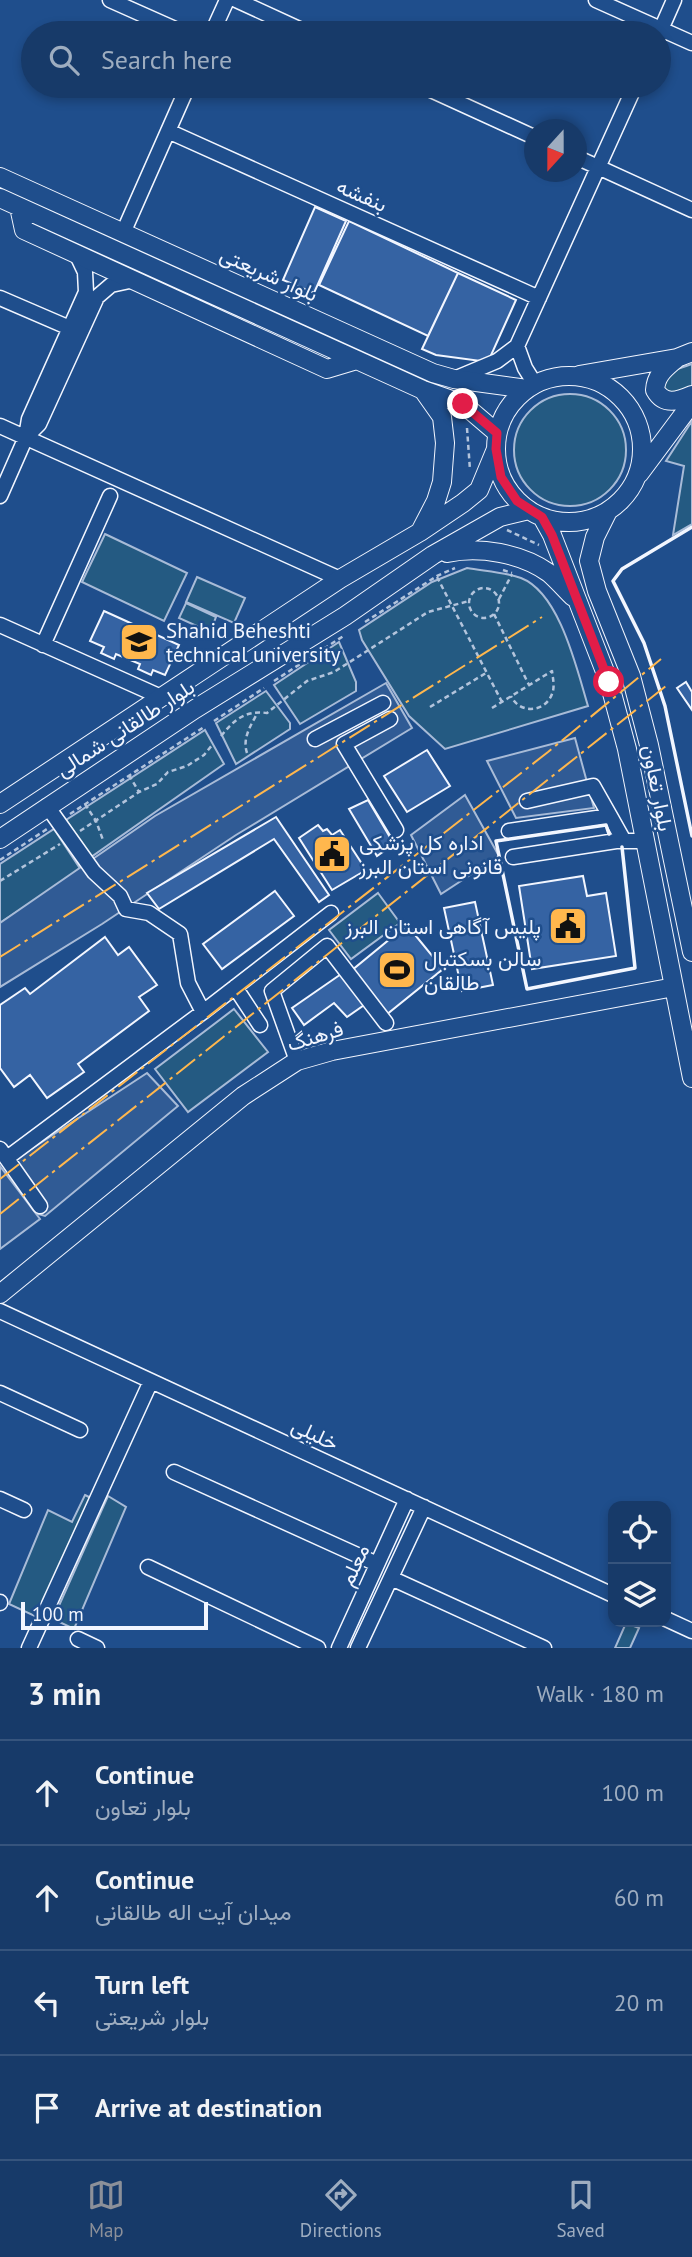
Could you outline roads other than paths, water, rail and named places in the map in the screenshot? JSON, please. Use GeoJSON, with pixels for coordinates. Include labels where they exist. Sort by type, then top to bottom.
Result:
{"type":"FeatureCollection","features":[{"type":"Feature","properties":{"kind":"main road","name":"بلوار شریعتی"},"geometry":{"type":"LineString","coordinates":[[0,177],[433,373],[463,380],[531,386]]}},
{"type":"Feature","properties":{"kind":"main road","name":"بلوار شریعتی"},"geometry":{"type":"LineString","coordinates":[[0,198],[423,390],[465,411],[496,441]]}},
{"type":"Feature","properties":{"kind":"main road"},"geometry":{"type":"LineString","coordinates":[[19,207],[24,230],[327,369],[357,360]]}},
{"type":"Feature","properties":{"kind":"main road"},"geometry":{"type":"LineString","coordinates":[[608,511],[576,522],[559,522],[535,514],[517,501],[505,484],[497,464],[496,441],[503,416],[514,401],[531,386],[553,378],[685,355]]}},
{"type":"Feature","properties":{"kind":"main road"},"geometry":{"type":"LineString","coordinates":[[685,355],[660,374],[655,390],[663,399],[669,401],[692,395]]}},
{"type":"Feature","properties":{"kind":"main road"},"geometry":{"type":"LineString","coordinates":[[572,376],[600,384],[624,401],[635,418],[641,437],[642,457],[637,477]]}},
{"type":"Feature","properties":{"kind":"main road"},"geometry":{"type":"LineString","coordinates":[[463,380],[475,388],[475,396],[465,411]]}},
{"type":"Feature","properties":{"kind":"main road"},"geometry":{"type":"LineString","coordinates":[[420,532],[436,501],[445,462],[442,417],[423,390]]}},
{"type":"Feature","properties":{"kind":"main road"},"geometry":{"type":"LineString","coordinates":[[589,561],[595,537],[608,511],[630,490],[692,403]]}},
{"type":"Feature","properties":{"kind":"main road","name":"بلوار طالقانی شمالی"},"geometry":{"type":"LineString","coordinates":[[0,804],[340,579],[457,507],[479,490],[496,441]]}},
{"type":"Feature","properties":{"kind":"main road"},"geometry":{"type":"LineString","coordinates":[[457,507],[473,507],[478,513],[479,519],[474,531]]}},
{"type":"Feature","properties":{"kind":"main road","name":"بلوار طالقانی شمالی"},"geometry":{"type":"LineString","coordinates":[[0,839],[195,709],[345,616],[433,555],[500,517],[535,514]]}},
{"type":"Feature","properties":{"kind":"main road","name":"بلوار تعاون"},"geometry":{"type":"LineString","coordinates":[[535,514],[552,535],[609,682],[628,749],[692,1078]]}},
{"type":"Feature","properties":{"kind":"main road"},"geometry":{"type":"LineString","coordinates":[[433,555],[466,549],[490,551],[519,559],[548,572],[576,600]]}},
{"type":"Feature","properties":{"kind":"main road"},"geometry":{"type":"LineString","coordinates":[[564,568],[566,560],[572,554],[584,555],[589,561]]}},
{"type":"Feature","properties":{"kind":"main road","name":"بلوار تعاون"},"geometry":{"type":"LineString","coordinates":[[589,561],[597,591],[631,676],[646,733],[692,952]]}},
{"type":"Feature","properties":{"kind":"main road","name":"فرهنگ"},"geometry":{"type":"LineString","coordinates":[[6,1290],[243,1096],[297,1061],[332,1051],[674,987]]}},
{"type":"Feature","properties":{"kind":"street"},"geometry":{"type":"LineString","coordinates":[[110,0],[157,21]]}},
{"type":"Feature","properties":{"kind":"street"},"geometry":{"type":"LineString","coordinates":[[217,21],[227,0]]}},
{"type":"Feature","properties":{"kind":"street"},"geometry":{"type":"LineString","coordinates":[[236,0],[282,21]]}},
{"type":"Feature","properties":{"kind":"street"},"geometry":{"type":"LineString","coordinates":[[596,0],[638,21]]}},
{"type":"Feature","properties":{"kind":"street"},"geometry":{"type":"LineString","coordinates":[[665,21],[674,0]]}},
{"type":"Feature","properties":{"kind":"street"},"geometry":{"type":"LineString","coordinates":[[671,36],[692,43]]}},
{"type":"Feature","properties":{"kind":"street"},"geometry":{"type":"LineString","coordinates":[[123,233],[183,98]]}},
{"type":"Feature","properties":{"kind":"street"},"geometry":{"type":"LineString","coordinates":[[448,98],[524,132]]}},
{"type":"Feature","properties":{"kind":"street"},"geometry":{"type":"LineString","coordinates":[[463,380],[517,346],[630,98]]}},
{"type":"Feature","properties":{"kind":"street","name":"بنفشه"},"geometry":{"type":"LineString","coordinates":[[168,131],[539,298]]}},
{"type":"Feature","properties":{"kind":"street"},"geometry":{"type":"LineString","coordinates":[[587,162],[692,210]]}},
{"type":"Feature","properties":{"kind":"street"},"geometry":{"type":"LineString","coordinates":[[0,496],[26,437],[39,424],[75,330],[86,292],[85,272],[76,253]]}},
{"type":"Feature","properties":{"kind":"street"},"geometry":{"type":"LineString","coordinates":[[75,330],[97,297],[111,285],[134,280]]}},
{"type":"Feature","properties":{"kind":"street"},"geometry":{"type":"LineString","coordinates":[[0,298],[75,330]]}},
{"type":"Feature","properties":{"kind":"street"},"geometry":{"type":"LineString","coordinates":[[517,346],[531,386]]}},
{"type":"Feature","properties":{"kind":"street"},"geometry":{"type":"LineString","coordinates":[[0,426],[340,579]]}},
{"type":"Feature","properties":{"kind":"street"},"geometry":{"type":"LineString","coordinates":[[43,645],[110,496]]}},
{"type":"Feature","properties":{"kind":"street"},"geometry":{"type":"LineString","coordinates":[[0,625],[161,697]]}},
{"type":"Feature","properties":{"kind":"street"},"geometry":{"type":"LineString","coordinates":[[315,739],[383,703]]}},
{"type":"Feature","properties":{"kind":"street"},"geometry":{"type":"LineString","coordinates":[[390,719],[344,744],[396,830]]}},
{"type":"Feature","properties":{"kind":"street"},"geometry":{"type":"LineString","coordinates":[[527,802],[593,786],[624,841]]}},
{"type":"Feature","properties":{"kind":"street"},"geometry":{"type":"LineString","coordinates":[[47,806],[94,872],[120,895],[126,909],[149,914],[180,934],[188,983],[203,1012]]}},
{"type":"Feature","properties":{"kind":"street"},"geometry":{"type":"LineString","coordinates":[[509,831],[610,816]]}},
{"type":"Feature","properties":{"kind":"street"},"geometry":{"type":"LineString","coordinates":[[513,857],[624,841],[645,841]]}},
{"type":"Feature","properties":{"kind":"street"},"geometry":{"type":"LineString","coordinates":[[40,1206],[3,1153],[203,1012],[331,913]]}},
{"type":"Feature","properties":{"kind":"street"},"geometry":{"type":"LineString","coordinates":[[297,1061],[272,991],[327,946],[386,1023]]}},
{"type":"Feature","properties":{"kind":"street"},"geometry":{"type":"LineString","coordinates":[[235,987],[260,1025]]}},
{"type":"Feature","properties":{"kind":"street"},"geometry":{"type":"LineString","coordinates":[[4,1316],[6,1290]]}},
{"type":"Feature","properties":{"kind":"street","name":"خلیلی"},"geometry":{"type":"LineString","coordinates":[[4,1316],[42,1330],[608,1593]]}},
{"type":"Feature","properties":{"kind":"street"},"geometry":{"type":"LineString","coordinates":[[29,1648],[151,1381]]}},
{"type":"Feature","properties":{"kind":"street"},"geometry":{"type":"LineString","coordinates":[[0,1393],[80,1430]]}},
{"type":"Feature","properties":{"kind":"street"},"geometry":{"type":"LineString","coordinates":[[174,1472],[377,1564]]}},
{"type":"Feature","properties":{"kind":"street"},"geometry":{"type":"LineString","coordinates":[[0,1499],[24,1510]]}},
{"type":"Feature","properties":{"kind":"street","name":"معلم"},"geometry":{"type":"LineString","coordinates":[[339,1648],[407,1499]]}},
{"type":"Feature","properties":{"kind":"street","name":"معلم"},"geometry":{"type":"LineString","coordinates":[[358,1648],[424,1507]]}},
{"type":"Feature","properties":{"kind":"street"},"geometry":{"type":"LineString","coordinates":[[148,1567],[318,1648]]}},
{"type":"Feature","properties":{"kind":"street"},"geometry":{"type":"LineString","coordinates":[[391,1578],[544,1648]]}},
{"type":"Feature","properties":{"kind":"street"},"geometry":{"type":"LineString","coordinates":[[353,1616],[369,1623]]}},
{"type":"Feature","properties":{"kind":"street"},"geometry":{"type":"LineString","coordinates":[[671,1621],[692,1631]]}},
{"type":"Feature","properties":{"kind":"street"},"geometry":{"type":"LineString","coordinates":[[78,1639],[97,1648]]}},
{"type":"Feature","properties":{"kind":"place","name":"Shahid Beheshti technical university"},"geometry":{"type":"Point","coordinates":[139,642]}},
{"type":"Feature","properties":{"kind":"place","name":"اداره کل پزشکی قانونی استان البرز"},"geometry":{"type":"Point","coordinates":[332,854]}},
{"type":"Feature","properties":{"kind":"place","name":"پلیس آگاهی استان البرز"},"geometry":{"type":"Point","coordinates":[568,926]}},
{"type":"Feature","properties":{"kind":"place","name":"سالن بسکتبال طالقان"},"geometry":{"type":"Point","coordinates":[397,970]}}]}
